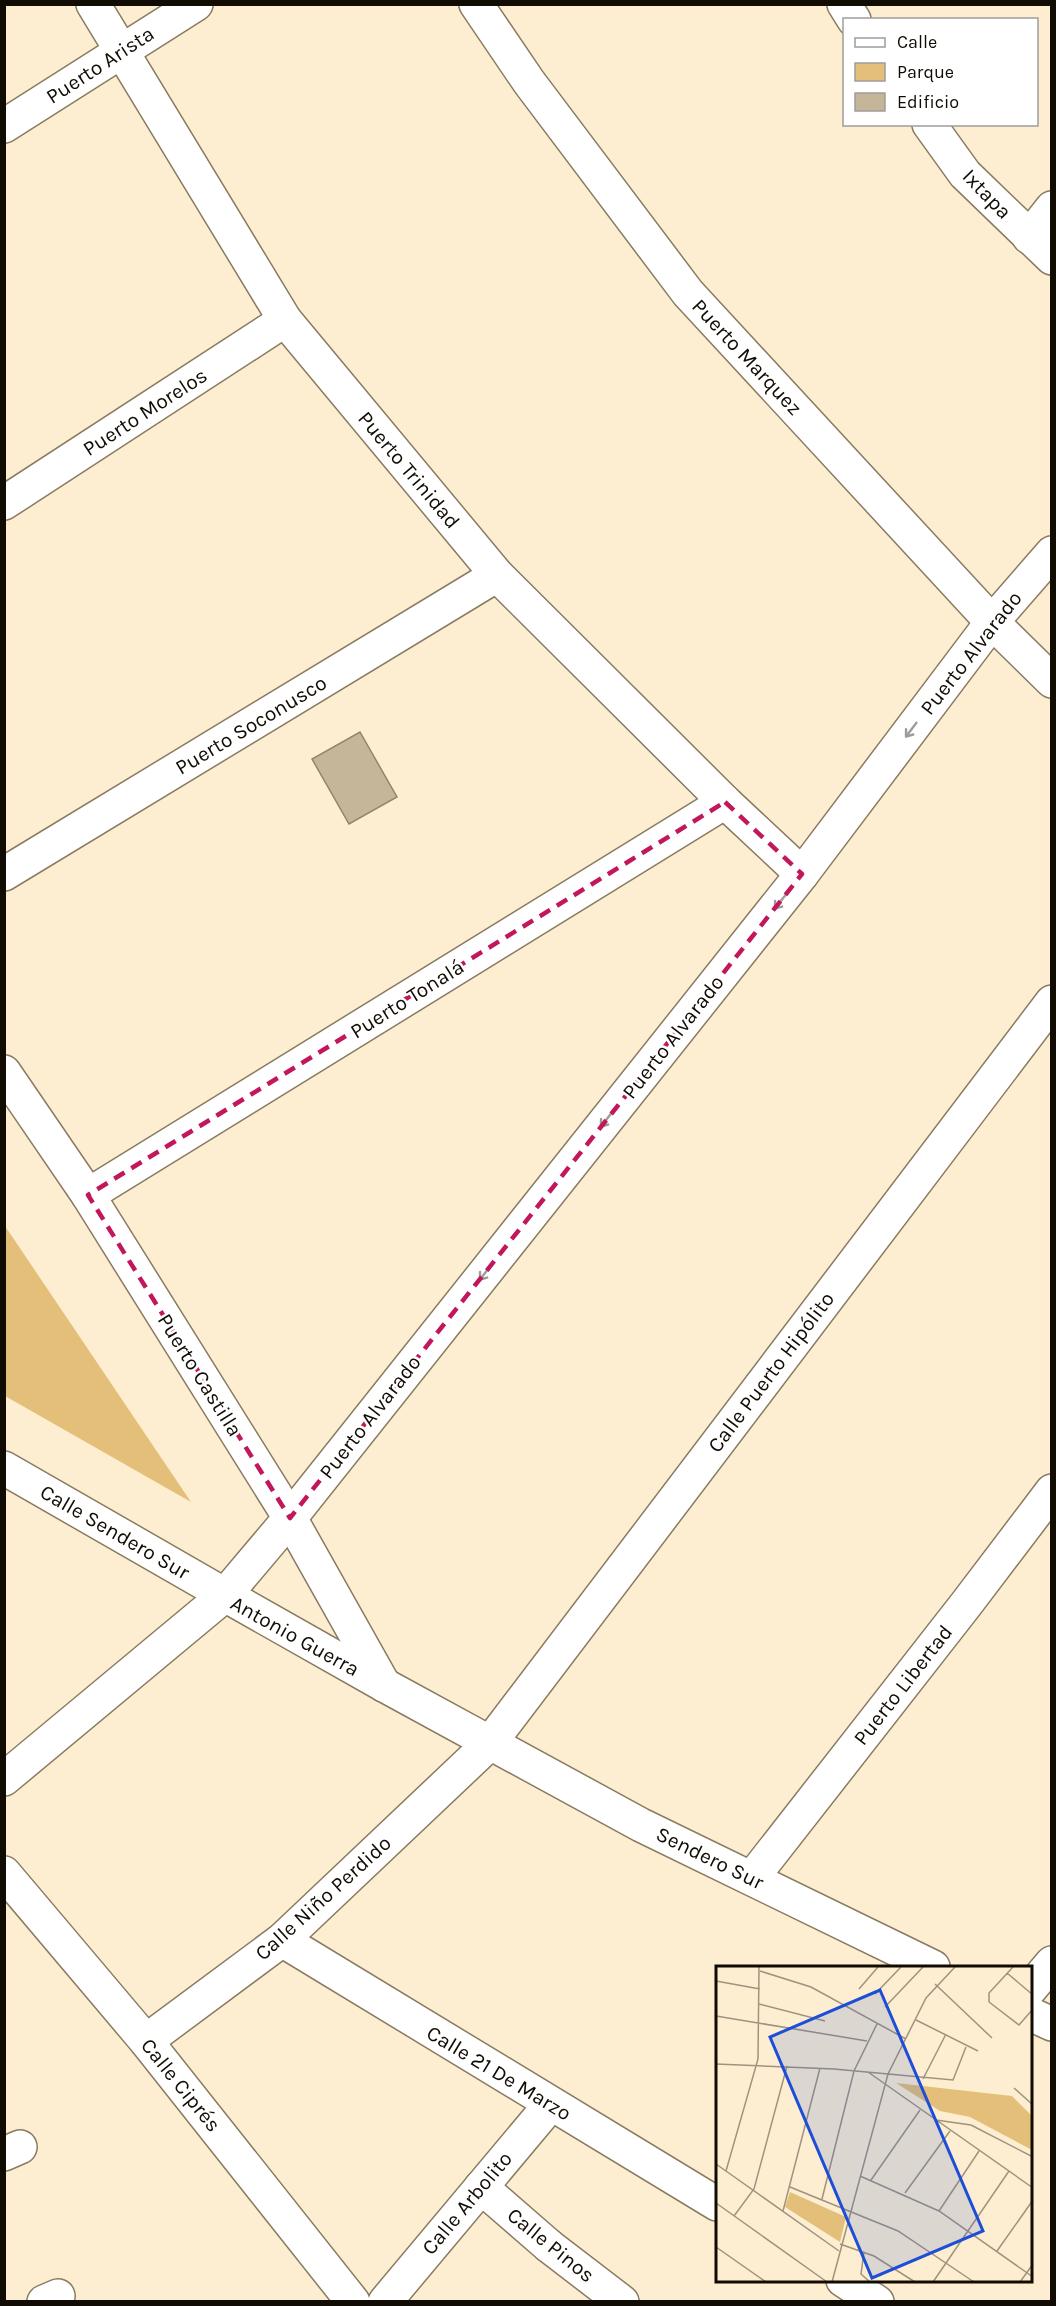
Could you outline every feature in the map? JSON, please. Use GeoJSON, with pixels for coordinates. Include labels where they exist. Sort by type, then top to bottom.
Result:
{"type":"FeatureCollection","features":[{"type":"Feature","properties":{"kind":"street","name":"Puerto Trinidad"},"geometry":{"type":"LineString","coordinates":[[93,4],[285,320],[497,575],[725,802],[802,874]]}},
{"type":"Feature","properties":{"kind":"street","name":"Puerto Arista"},"geometry":{"type":"LineString","coordinates":[[4,126],[196,4]]}},
{"type":"Feature","properties":{"kind":"street","name":"Puerto Marquez"},"geometry":{"type":"LineString","coordinates":[[476,4],[529,82],[688,293],[992,622],[1052,681]]}},
{"type":"Feature","properties":{"kind":"street"},"geometry":{"type":"LineString","coordinates":[[844,4],[853,18]]}},
{"type":"Feature","properties":{"kind":"street","name":"Ixtapa"},"geometry":{"type":"LineString","coordinates":[[930,126],[965,174],[1040,248]]}},
{"type":"Feature","properties":{"kind":"street"},"geometry":{"type":"LineString","coordinates":[[1040,248],[1052,208]]}},
{"type":"Feature","properties":{"kind":"street","name":"Puerto Morelos"},"geometry":{"type":"LineString","coordinates":[[4,503],[285,320]]}},
{"type":"Feature","properties":{"kind":"street","name":"Puerto Alvarado"},"geometry":{"type":"LineString","coordinates":[[225,1595],[290,1518],[802,874],[992,622],[1052,553]]}},
{"type":"Feature","properties":{"kind":"street","name":"Puerto Soconusco"},"geometry":{"type":"LineString","coordinates":[[4,874],[497,575]]}},
{"type":"Feature","properties":{"kind":"street","name":"Puerto Tonalá"},"geometry":{"type":"LineString","coordinates":[[88,1195],[725,802]]}},
{"type":"Feature","properties":{"kind":"street","name":"Calle Puerto Hipólito"},"geometry":{"type":"LineString","coordinates":[[490,1743],[1052,1002]]}},
{"type":"Feature","properties":{"kind":"street","name":"Puerto Castilla"},"geometry":{"type":"LineString","coordinates":[[4,1072],[88,1195],[290,1518],[384,1685]]}},
{"type":"Feature","properties":{"kind":"street","name":"Calle Sendero Sur"},"geometry":{"type":"LineString","coordinates":[[4,1468],[225,1595]]}},
{"type":"Feature","properties":{"kind":"street","name":"Puerto Libertad"},"geometry":{"type":"LineString","coordinates":[[752,1878],[1052,1491]]}},
{"type":"Feature","properties":{"kind":"street","name":"Antonio Guerra"},"geometry":{"type":"LineString","coordinates":[[4,1779],[225,1595],[490,1743]]}},
{"type":"Feature","properties":{"kind":"street","name":"Sendero Sur"},"geometry":{"type":"LineString","coordinates":[[490,1743],[641,1824],[931,1966]]}},
{"type":"Feature","properties":{"kind":"street","name":"Calle Niño Perdido"},"geometry":{"type":"LineString","coordinates":[[146,2041],[282,1940],[490,1743]]}},
{"type":"Feature","properties":{"kind":"street","name":"Calle Ciprés"},"geometry":{"type":"LineString","coordinates":[[4,1873],[146,2041],[353,2301]]}},
{"type":"Feature","properties":{"kind":"street","name":"Calle 21 De Marzo"},"geometry":{"type":"LineString","coordinates":[[282,1940],[550,2105],[716,2203]]}},
{"type":"Feature","properties":{"kind":"street"},"geometry":{"type":"LineString","coordinates":[[1032,1987],[1052,1962]]}},
{"type":"Feature","properties":{"kind":"street"},"geometry":{"type":"LineString","coordinates":[[1032,2015],[1052,2024]]}},
{"type":"Feature","properties":{"kind":"street","name":"Calle Arbolito"},"geometry":{"type":"LineString","coordinates":[[384,2301],[550,2105]]}},
{"type":"Feature","properties":{"kind":"street","name":"Calle Pinos"},"geometry":{"type":"LineString","coordinates":[[481,2187],[549,2246],[622,2301]]}},
{"type":"Feature","properties":{"kind":"street"},"geometry":{"type":"LineString","coordinates":[[846,2282],[877,2301]]}},
{"type":"Feature","properties":{"kind":"highlighted area"},"geometry":{"type":"Polygon","coordinates":[[[725,802],[802,874],[290,1518],[88,1195],[725,802]]]}},
{"type":"Feature","properties":{"kind":"green space"},"geometry":{"type":"Polygon","coordinates":[[[5,1226],[191,1502],[5,1396],[5,1226]]]}},
{"type":"Feature","properties":{"kind":"building"},"geometry":{"type":"Polygon","coordinates":[[[360,732],[397,797],[349,824],[312,759],[360,732]]]}}]}
